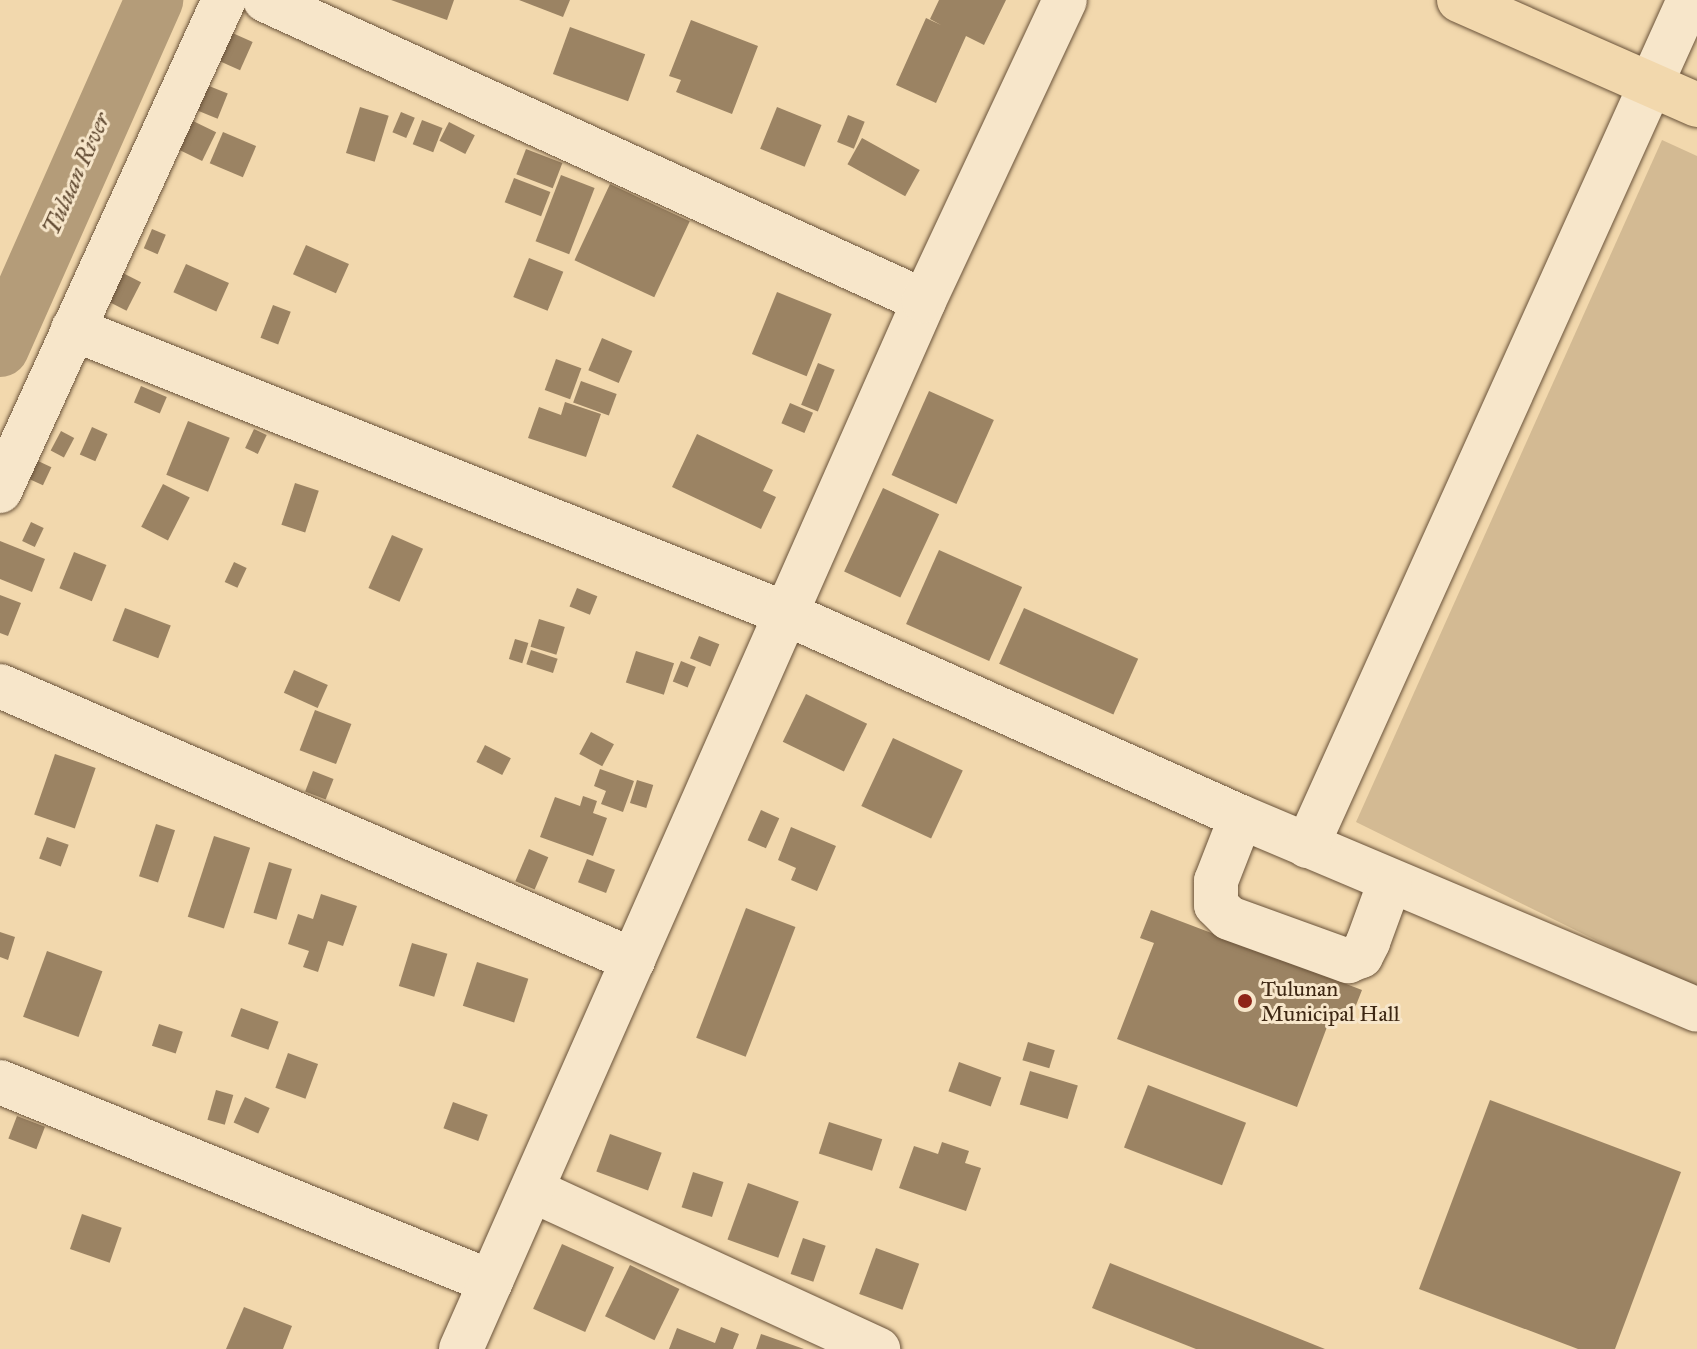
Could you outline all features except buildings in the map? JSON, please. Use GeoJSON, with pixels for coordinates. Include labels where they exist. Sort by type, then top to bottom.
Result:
{"type":"FeatureCollection","features":[{"type":"Feature","properties":{"kind":"main road"},"geometry":{"type":"LineString","coordinates":[[1459,0],[1697,105]]}},
{"type":"Feature","properties":{"kind":"street"},"geometry":{"type":"LineString","coordinates":[[0,491],[224,0]]}},
{"type":"Feature","properties":{"kind":"street"},"geometry":{"type":"LineString","coordinates":[[265,0],[924,301]]}},
{"type":"Feature","properties":{"kind":"street"},"geometry":{"type":"LineString","coordinates":[[461,1349],[534,1191],[924,301],[1065,0]]}},
{"type":"Feature","properties":{"kind":"street"},"geometry":{"type":"LineString","coordinates":[[1307,846],[1689,0]]}},
{"type":"Feature","properties":{"kind":"street"},"geometry":{"type":"LineString","coordinates":[[73,329],[787,614],[1307,846],[1697,1010]]}},
{"type":"Feature","properties":{"kind":"street"},"geometry":{"type":"LineString","coordinates":[[0,686],[633,960]]}},
{"type":"Feature","properties":{"kind":"street"},"geometry":{"type":"LineString","coordinates":[[1241,817],[1216,881],[1216,905],[1229,918],[1348,961],[1361,956],[1390,882]]}},
{"type":"Feature","properties":{"kind":"street"},"geometry":{"type":"LineString","coordinates":[[0,1082],[491,1282]]}},
{"type":"Feature","properties":{"kind":"street"},"geometry":{"type":"LineString","coordinates":[[534,1191],[878,1349]]}},
{"type":"Feature","properties":{"kind":"shaded area"},"geometry":{"type":"Polygon","coordinates":[[[1662,140],[1697,156],[1697,990],[1356,822],[1662,140]]]}},
{"type":"Feature","properties":{"kind":"waterway","name":"Tuluan River"},"geometry":{"type":"LineString","coordinates":[[0,348],[154,0]]}},
{"type":"Feature","properties":{"kind":"place","name":"Tulunan Municipal Hall"},"geometry":{"type":"Point","coordinates":[1245,1001]}}]}
